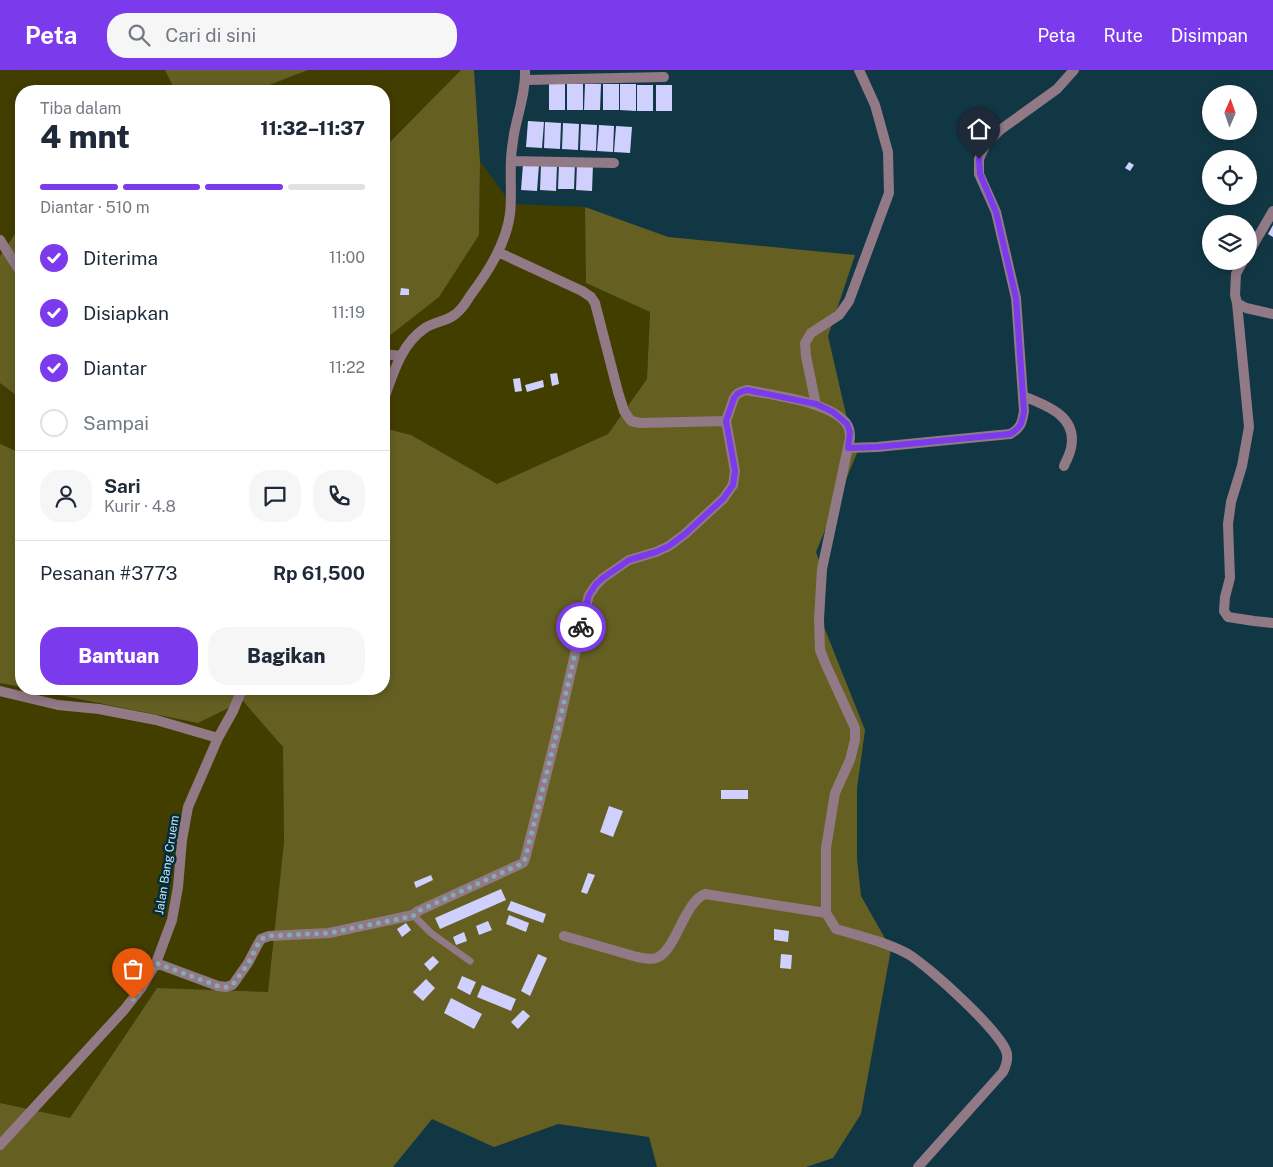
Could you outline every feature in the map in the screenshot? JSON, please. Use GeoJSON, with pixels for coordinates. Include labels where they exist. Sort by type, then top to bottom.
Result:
{"type":"FeatureCollection","features":[{"type":"Feature","properties":{"kind":"street"},"geometry":{"type":"LineString","coordinates":[[816,404],[805,343],[811,333],[839,315],[849,301],[889,193],[888,152],[875,105],[859,70]]}},
{"type":"Feature","properties":{"kind":"street"},"geometry":{"type":"LineString","coordinates":[[848,448],[877,447],[1010,434],[1018,430],[1024,411],[1016,298],[996,212],[980,174],[979,159],[986,144],[1000,130],[1057,89],[1074,70]]}},
{"type":"Feature","properties":{"kind":"street"},"geometry":{"type":"LineString","coordinates":[[390,382],[397,362],[411,340],[426,327],[452,317],[459,312],[480,283],[498,252],[510,215],[511,161],[514,133],[525,75],[664,77]]}},
{"type":"Feature","properties":{"kind":"street"},"geometry":{"type":"LineString","coordinates":[[511,161],[614,163]]}},
{"type":"Feature","properties":{"kind":"street"},"geometry":{"type":"LineString","coordinates":[[1257,238],[1273,211]]}},
{"type":"Feature","properties":{"kind":"street"},"geometry":{"type":"LineString","coordinates":[[0,240],[15,264]]}},
{"type":"Feature","properties":{"kind":"street"},"geometry":{"type":"LineString","coordinates":[[498,252],[587,294],[595,302],[618,392],[624,411],[631,421],[640,423],[726,421]]}},
{"type":"Feature","properties":{"kind":"street"},"geometry":{"type":"LineString","coordinates":[[1238,270],[1234,295],[1237,303],[1249,426],[1242,466],[1231,502],[1228,524],[1230,578],[1224,611],[1228,617],[1254,622],[1273,623]]}},
{"type":"Feature","properties":{"kind":"street"},"geometry":{"type":"LineString","coordinates":[[1237,303],[1246,308],[1273,314]]}},
{"type":"Feature","properties":{"kind":"street"},"geometry":{"type":"LineString","coordinates":[[390,355],[402,356]]}},
{"type":"Feature","properties":{"kind":"street"},"geometry":{"type":"LineString","coordinates":[[156,963],[218,986],[226,987],[238,980],[261,939],[269,936],[329,933],[413,916],[418,911],[455,893],[523,863],[558,728],[586,606],[589,595],[596,584],[629,560],[669,546],[723,499],[733,485],[735,471],[726,421],[737,394],[747,390],[816,404],[833,412],[847,424],[850,432],[822,569],[819,619],[820,650],[855,728],[855,740],[850,760],[835,793],[826,848],[826,913],[836,929],[881,942],[909,954],[940,978],[994,1032],[1007,1052],[1008,1064],[1003,1072],[918,1167]]}},
{"type":"Feature","properties":{"kind":"street"},"geometry":{"type":"LineString","coordinates":[[1022,396],[1046,405],[1066,419],[1071,434],[1072,448],[1064,466]]}},
{"type":"Feature","properties":{"kind":"street"},"geometry":{"type":"LineString","coordinates":[[0,692],[58,705],[99,709],[156,720],[218,738]]}},
{"type":"Feature","properties":{"kind":"street","name":"Jalan Bang Cruem"},"geometry":{"type":"LineString","coordinates":[[0,1146],[124,1010],[142,987],[156,963],[172,920],[188,808],[218,738],[239,695]]}},
{"type":"Feature","properties":{"kind":"street"},"geometry":{"type":"LineString","coordinates":[[564,936],[637,958],[649,959],[658,958],[667,950],[699,896],[705,894],[826,913]]}},
{"type":"Feature","properties":{"kind":"lane"},"geometry":{"type":"LineString","coordinates":[[413,916],[432,933],[470,961]]}},
{"type":"Feature","properties":{"kind":"shaded area"},"geometry":{"type":"Polygon","coordinates":[[[0,70],[165,70],[172,85],[15,85],[15,234],[0,256],[0,70]]]}},
{"type":"Feature","properties":{"kind":"shaded area"},"geometry":{"type":"Polygon","coordinates":[[[165,70],[308,70],[269,85],[172,85],[165,70]]]}},
{"type":"Feature","properties":{"kind":"shaded area"},"geometry":{"type":"Polygon","coordinates":[[[308,70],[461,70],[390,142],[390,85],[269,85],[308,70]]]}},
{"type":"Feature","properties":{"kind":"shaded area"},"geometry":{"type":"Polygon","coordinates":[[[461,70],[474,70],[480,161],[479,235],[439,297],[390,335],[390,142],[461,70]]]}},
{"type":"Feature","properties":{"kind":"shaded area"},"geometry":{"type":"Polygon","coordinates":[[[480,161],[511,204],[585,207],[586,283],[650,312],[647,379],[608,434],[497,484],[411,435],[390,430],[390,335],[439,296],[479,235],[480,161]]]}},
{"type":"Feature","properties":{"kind":"shaded area"},"geometry":{"type":"Polygon","coordinates":[[[585,207],[668,237],[855,255],[828,336],[850,432],[857,453],[816,552],[822,569],[824,627],[865,730],[857,788],[857,859],[861,896],[891,949],[861,1114],[833,1158],[806,1167],[657,1167],[649,1137],[558,1124],[494,1147],[432,1119],[393,1167],[0,1167],[0,1103],[70,1118],[157,988],[268,992],[284,842],[283,747],[243,701],[198,723],[59,695],[390,695],[390,430],[411,435],[497,484],[608,434],[647,379],[650,312],[586,283],[585,207]]]}},
{"type":"Feature","properties":{"kind":"shaded area"},"geometry":{"type":"Polygon","coordinates":[[[15,234],[15,394],[0,383],[0,256],[15,234]]]}},
{"type":"Feature","properties":{"kind":"shaded area"},"geometry":{"type":"Polygon","coordinates":[[[0,383],[15,394],[15,450],[0,444],[0,383]]]}},
{"type":"Feature","properties":{"kind":"shaded area"},"geometry":{"type":"Polygon","coordinates":[[[0,444],[15,450],[15,686],[0,683],[0,444]]]}},
{"type":"Feature","properties":{"kind":"shaded area"},"geometry":{"type":"Polygon","coordinates":[[[0,683],[15,686],[15,695],[59,695],[198,723],[243,701],[283,747],[284,842],[268,992],[157,988],[70,1118],[0,1103],[0,683]]]}},
{"type":"Feature","properties":{"kind":"building"},"geometry":{"type":"Polygon","coordinates":[[[549,83],[565,84],[565,110],[549,110],[549,83]]]}},
{"type":"Feature","properties":{"kind":"building"},"geometry":{"type":"Polygon","coordinates":[[[567,84],[583,84],[583,110],[567,110],[567,84]]]}},
{"type":"Feature","properties":{"kind":"building"},"geometry":{"type":"Polygon","coordinates":[[[585,84],[601,84],[600,110],[584,110],[585,84]]]}},
{"type":"Feature","properties":{"kind":"building"},"geometry":{"type":"Polygon","coordinates":[[[603,84],[619,84],[619,110],[603,110],[603,84]]]}},
{"type":"Feature","properties":{"kind":"building"},"geometry":{"type":"Polygon","coordinates":[[[620,84],[636,84],[636,111],[620,110],[620,84]]]}},
{"type":"Feature","properties":{"kind":"building"},"geometry":{"type":"Polygon","coordinates":[[[637,85],[653,85],[653,111],[637,111],[637,85]]]}},
{"type":"Feature","properties":{"kind":"building"},"geometry":{"type":"Polygon","coordinates":[[[656,85],[672,85],[672,111],[656,111],[656,85]]]}},
{"type":"Feature","properties":{"kind":"building"},"geometry":{"type":"Polygon","coordinates":[[[528,121],[544,122],[542,148],[526,147],[528,121]]]}},
{"type":"Feature","properties":{"kind":"building"},"geometry":{"type":"Polygon","coordinates":[[[545,122],[561,123],[560,149],[544,148],[545,122]]]}},
{"type":"Feature","properties":{"kind":"building"},"geometry":{"type":"Polygon","coordinates":[[[563,123],[579,124],[578,150],[562,149],[563,123]]]}},
{"type":"Feature","properties":{"kind":"building"},"geometry":{"type":"Polygon","coordinates":[[[581,124],[597,125],[596,151],[580,150],[581,124]]]}},
{"type":"Feature","properties":{"kind":"building"},"geometry":{"type":"Polygon","coordinates":[[[599,125],[614,126],[613,152],[597,151],[599,125]]]}},
{"type":"Feature","properties":{"kind":"building"},"geometry":{"type":"Polygon","coordinates":[[[616,126],[632,127],[630,153],[614,152],[616,126]]]}},
{"type":"Feature","properties":{"kind":"building"},"geometry":{"type":"Polygon","coordinates":[[[559,162],[575,163],[574,189],[558,189],[559,162]]]}},
{"type":"Feature","properties":{"kind":"building"},"geometry":{"type":"Polygon","coordinates":[[[1129,162],[1134,165],[1130,171],[1125,168],[1129,162]]]}},
{"type":"Feature","properties":{"kind":"building"},"geometry":{"type":"Polygon","coordinates":[[[577,163],[593,164],[592,191],[576,190],[577,163]]]}},
{"type":"Feature","properties":{"kind":"building"},"geometry":{"type":"Polygon","coordinates":[[[523,164],[539,165],[537,191],[521,190],[523,164]]]}},
{"type":"Feature","properties":{"kind":"building"},"geometry":{"type":"Polygon","coordinates":[[[541,164],[557,165],[556,191],[540,190],[541,164]]]}},
{"type":"Feature","properties":{"kind":"building"},"geometry":{"type":"Polygon","coordinates":[[[1273,225],[1273,237],[1268,234],[1273,225]]]}},
{"type":"Feature","properties":{"kind":"building"},"geometry":{"type":"Polygon","coordinates":[[[401,288],[409,289],[409,295],[400,295],[401,288]]]}},
{"type":"Feature","properties":{"kind":"building"},"geometry":{"type":"Polygon","coordinates":[[[557,373],[559,384],[552,386],[550,374],[557,373]]]}},
{"type":"Feature","properties":{"kind":"building"},"geometry":{"type":"Polygon","coordinates":[[[520,378],[522,391],[515,392],[513,379],[520,378]]]}},
{"type":"Feature","properties":{"kind":"building"},"geometry":{"type":"Polygon","coordinates":[[[543,380],[544,387],[527,392],[525,385],[543,380]]]}},
{"type":"Feature","properties":{"kind":"building"},"geometry":{"type":"Polygon","coordinates":[[[721,790],[748,790],[748,799],[721,799],[721,790]]]}},
{"type":"Feature","properties":{"kind":"building"},"geometry":{"type":"Polygon","coordinates":[[[609,806],[623,811],[613,837],[600,832],[609,806]]]}},
{"type":"Feature","properties":{"kind":"building"},"geometry":{"type":"Polygon","coordinates":[[[588,873],[595,875],[587,894],[581,892],[588,873]]]}},
{"type":"Feature","properties":{"kind":"building"},"geometry":{"type":"Polygon","coordinates":[[[431,875],[433,880],[416,888],[414,882],[431,875]]]}},
{"type":"Feature","properties":{"kind":"building"},"geometry":{"type":"Polygon","coordinates":[[[501,889],[506,900],[440,929],[435,918],[501,889]]]}},
{"type":"Feature","properties":{"kind":"building"},"geometry":{"type":"Polygon","coordinates":[[[511,901],[546,914],[543,923],[507,910],[511,901]]]}},
{"type":"Feature","properties":{"kind":"building"},"geometry":{"type":"Polygon","coordinates":[[[509,915],[529,923],[526,932],[506,924],[509,915]]]}},
{"type":"Feature","properties":{"kind":"building"},"geometry":{"type":"Polygon","coordinates":[[[488,921],[492,930],[479,935],[476,926],[488,921]]]}},
{"type":"Feature","properties":{"kind":"building"},"geometry":{"type":"Polygon","coordinates":[[[406,923],[411,930],[402,937],[397,929],[406,923]]]}},
{"type":"Feature","properties":{"kind":"building"},"geometry":{"type":"Polygon","coordinates":[[[774,929],[789,931],[788,942],[774,940],[774,929]]]}},
{"type":"Feature","properties":{"kind":"building"},"geometry":{"type":"Polygon","coordinates":[[[464,932],[467,941],[456,945],[453,937],[464,932]]]}},
{"type":"Feature","properties":{"kind":"building"},"geometry":{"type":"Polygon","coordinates":[[[538,954],[547,958],[530,996],[521,991],[538,954]]]}},
{"type":"Feature","properties":{"kind":"building"},"geometry":{"type":"Polygon","coordinates":[[[781,954],[792,955],[791,969],[780,968],[781,954]]]}},
{"type":"Feature","properties":{"kind":"building"},"geometry":{"type":"Polygon","coordinates":[[[433,956],[439,962],[430,971],[424,964],[433,956]]]}},
{"type":"Feature","properties":{"kind":"building"},"geometry":{"type":"Polygon","coordinates":[[[462,976],[476,982],[470,995],[457,988],[462,976]]]}},
{"type":"Feature","properties":{"kind":"building"},"geometry":{"type":"Polygon","coordinates":[[[426,979],[435,988],[423,1001],[413,992],[426,979]]]}},
{"type":"Feature","properties":{"kind":"building"},"geometry":{"type":"Polygon","coordinates":[[[482,985],[516,999],[511,1011],[477,997],[482,985]]]}},
{"type":"Feature","properties":{"kind":"building"},"geometry":{"type":"Polygon","coordinates":[[[451,998],[482,1014],[474,1029],[444,1013],[451,998]]]}},
{"type":"Feature","properties":{"kind":"building"},"geometry":{"type":"Polygon","coordinates":[[[523,1010],[530,1016],[518,1029],[511,1022],[523,1010]]]}},
{"type":"Feature","properties":{"kind":"way so far"},"geometry":{"type":"LineString","coordinates":[[133,999],[156,963],[218,986],[226,987],[238,980],[261,939],[279,935],[329,933],[413,916],[418,911],[455,893],[523,863],[558,728],[581,627]]}},
{"type":"Feature","properties":{"kind":"route"},"geometry":{"type":"LineString","coordinates":[[581,627],[589,595],[596,584],[629,560],[669,546],[723,499],[733,485],[735,471],[726,421],[734,398],[743,391],[747,390],[816,404],[833,412],[847,424],[850,432],[848,448],[877,447],[1010,434],[1018,430],[1024,411],[1016,298],[996,212],[980,174],[979,159]]}}]}
